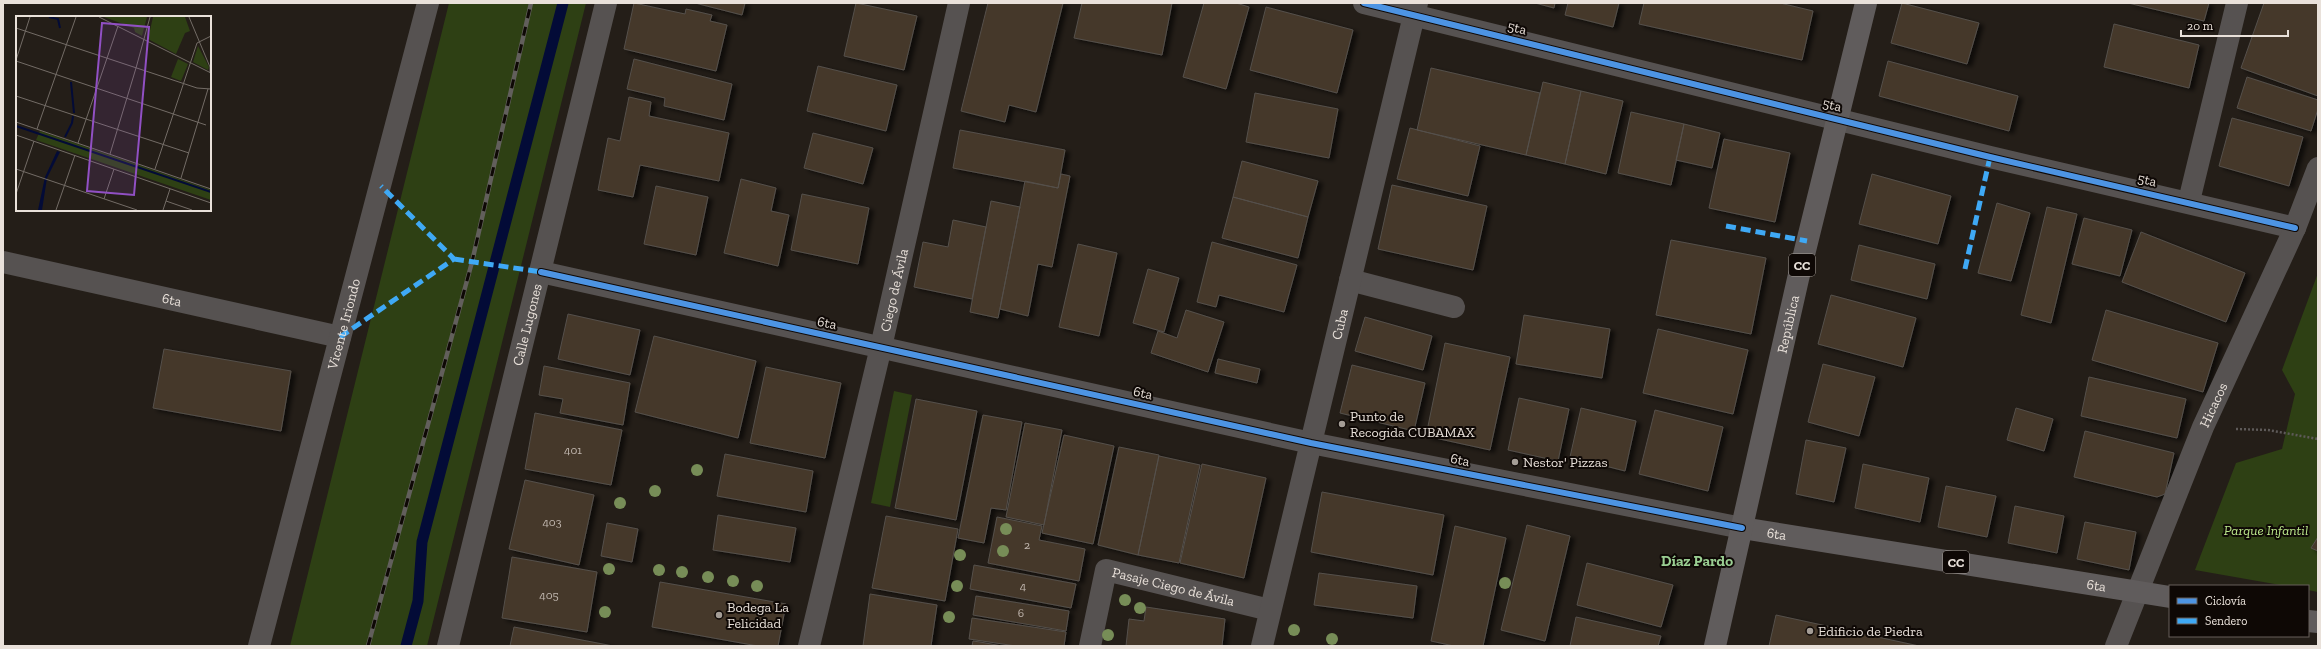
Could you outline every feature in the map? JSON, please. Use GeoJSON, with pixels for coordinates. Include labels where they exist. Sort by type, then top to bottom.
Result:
{"type":"FeatureCollection","features":[{"type":"Feature","properties":{"kind":"main road","name":"República"},"geometry":{"type":"LineString","coordinates":[[1714,646],[1798,279],[1866,3]]}},
{"type":"Feature","properties":{"kind":"main road","name":"6ta"},"geometry":{"type":"LineString","coordinates":[[1742,528],[2169,597]]}},
{"type":"Feature","properties":{"kind":"street","name":"Vicente Iriondo"},"geometry":{"type":"LineString","coordinates":[[260,646],[428,3]]}},
{"type":"Feature","properties":{"kind":"street","name":"Calle Lugones"},"geometry":{"type":"LineString","coordinates":[[448,646],[606,3]]}},
{"type":"Feature","properties":{"kind":"street","name":"Ciego de Ávila"},"geometry":{"type":"LineString","coordinates":[[810,646],[881,347],[959,3]]}},
{"type":"Feature","properties":{"kind":"street","name":"5ta"},"geometry":{"type":"LineString","coordinates":[[1364,3],[1416,9],[1990,157],[2189,201],[2295,228]]}},
{"type":"Feature","properties":{"kind":"street"},"geometry":{"type":"LineString","coordinates":[[2189,201],[2236,3]]}},
{"type":"Feature","properties":{"kind":"street","name":"Cuba"},"geometry":{"type":"LineString","coordinates":[[1262,646],[1416,9]]}},
{"type":"Feature","properties":{"kind":"street","name":"Hicacos"},"geometry":{"type":"LineString","coordinates":[[2116,646],[2204,427],[2295,228],[2318,168]]}},
{"type":"Feature","properties":{"kind":"street","name":"6ta"},"geometry":{"type":"LineString","coordinates":[[3,262],[340,337]]}},
{"type":"Feature","properties":{"kind":"street","name":"6ta"},"geometry":{"type":"LineString","coordinates":[[541,272],[1311,443],[1742,528]]}},
{"type":"Feature","properties":{"kind":"street"},"geometry":{"type":"LineString","coordinates":[[1350,280],[1454,307]]}},
{"type":"Feature","properties":{"kind":"street","name":"Pasaje Ciego de Ávila"},"geometry":{"type":"LineString","coordinates":[[1090,646],[1106,570],[1270,610]]}},
{"type":"Feature","properties":{"kind":"path"},"geometry":{"type":"LineString","coordinates":[[2204,427],[2268,430],[2318,439]]}},
{"type":"Feature","properties":{"kind":"green space"},"geometry":{"type":"Polygon","coordinates":[[[449,3],[586,3],[427,646],[290,646],[449,3]]]}},
{"type":"Feature","properties":{"kind":"green space","name":"Parque Infantil"},"geometry":{"type":"Polygon","coordinates":[[[2318,273],[2318,592],[2309,590],[2309,585],[2280,585],[2195,570],[2236,463],[2282,449],[2295,394],[2282,370],[2318,273]]]}},
{"type":"Feature","properties":{"kind":"green space"},"geometry":{"type":"Polygon","coordinates":[[[894,391],[912,395],[890,507],[871,503],[894,391]]]}},
{"type":"Feature","properties":{"kind":"building"},"geometry":{"type":"Polygon","coordinates":[[[634,3],[685,14],[686,9],[712,15],[710,21],[727,25],[716,71],[624,49],[634,3]]]}},
{"type":"Feature","properties":{"kind":"building"},"geometry":{"type":"Polygon","coordinates":[[[695,3],[745,3],[742,15],[695,3]]]}},
{"type":"Feature","properties":{"kind":"building"},"geometry":{"type":"Polygon","coordinates":[[[856,3],[917,16],[904,70],[844,56],[856,3]]]}},
{"type":"Feature","properties":{"kind":"building"},"geometry":{"type":"Polygon","coordinates":[[[988,3],[1063,3],[1036,112],[1009,105],[1005,122],[961,111],[988,3]]]}},
{"type":"Feature","properties":{"kind":"building"},"geometry":{"type":"Polygon","coordinates":[[[1082,3],[1172,3],[1162,55],[1074,38],[1082,3]]]}},
{"type":"Feature","properties":{"kind":"building"},"geometry":{"type":"Polygon","coordinates":[[[1204,3],[1236,3],[1249,7],[1226,89],[1183,77],[1204,3]]]}},
{"type":"Feature","properties":{"kind":"building"},"geometry":{"type":"Polygon","coordinates":[[[1535,3],[1555,3],[1554,8],[1535,3]]]}},
{"type":"Feature","properties":{"kind":"building"},"geometry":{"type":"Polygon","coordinates":[[[1568,3],[1619,3],[1613,27],[1565,15],[1568,3]]]}},
{"type":"Feature","properties":{"kind":"building"},"geometry":{"type":"Polygon","coordinates":[[[1644,3],[1780,3],[1813,11],[1802,60],[1639,24],[1644,3]]]}},
{"type":"Feature","properties":{"kind":"building"},"geometry":{"type":"Polygon","coordinates":[[[1902,3],[1979,23],[1967,64],[1891,43],[1902,3]]]}},
{"type":"Feature","properties":{"kind":"building"},"geometry":{"type":"Polygon","coordinates":[[[2128,3],[2209,3],[2204,21],[2128,3]]]}},
{"type":"Feature","properties":{"kind":"building"},"geometry":{"type":"Polygon","coordinates":[[[2264,3],[2318,3],[2318,96],[2241,68],[2264,3]]]}},
{"type":"Feature","properties":{"kind":"building"},"geometry":{"type":"Polygon","coordinates":[[[1266,7],[1353,30],[1337,93],[1250,70],[1266,7]]]}},
{"type":"Feature","properties":{"kind":"building"},"geometry":{"type":"Polygon","coordinates":[[[2114,24],[2199,45],[2189,88],[2104,67],[2114,24]]]}},
{"type":"Feature","properties":{"kind":"building"},"geometry":{"type":"Polygon","coordinates":[[[634,59],[732,84],[724,120],[664,106],[665,98],[627,89],[634,59]]]}},
{"type":"Feature","properties":{"kind":"building"},"geometry":{"type":"Polygon","coordinates":[[[1888,61],[2018,96],[2009,131],[1879,96],[1888,61]]]}},
{"type":"Feature","properties":{"kind":"building"},"geometry":{"type":"Polygon","coordinates":[[[818,66],[897,85],[886,131],[807,111],[818,66]]]}},
{"type":"Feature","properties":{"kind":"building"},"geometry":{"type":"Polygon","coordinates":[[[1431,68],[1540,93],[1526,155],[1417,130],[1431,68]]]}},
{"type":"Feature","properties":{"kind":"building"},"geometry":{"type":"Polygon","coordinates":[[[2247,77],[2318,100],[2318,109],[2311,131],[2237,108],[2247,77]]]}},
{"type":"Feature","properties":{"kind":"building"},"geometry":{"type":"Polygon","coordinates":[[[1543,82],[1581,91],[1565,164],[1526,155],[1543,82]]]}},
{"type":"Feature","properties":{"kind":"building"},"geometry":{"type":"Polygon","coordinates":[[[1581,91],[1623,101],[1606,174],[1565,164],[1581,91]]]}},
{"type":"Feature","properties":{"kind":"building"},"geometry":{"type":"Polygon","coordinates":[[[1255,93],[1338,109],[1329,158],[1246,142],[1255,93]]]}},
{"type":"Feature","properties":{"kind":"building"},"geometry":{"type":"Polygon","coordinates":[[[629,97],[651,102],[649,116],[729,133],[719,181],[640,165],[633,197],[598,190],[608,138],[620,141],[629,97]]]}},
{"type":"Feature","properties":{"kind":"building"},"geometry":{"type":"Polygon","coordinates":[[[1631,112],[1684,124],[1671,185],[1618,173],[1631,112]]]}},
{"type":"Feature","properties":{"kind":"building"},"geometry":{"type":"Polygon","coordinates":[[[2232,118],[2303,137],[2289,186],[2219,166],[2232,118]]]}},
{"type":"Feature","properties":{"kind":"building"},"geometry":{"type":"Polygon","coordinates":[[[1684,124],[1720,133],[1712,168],[1676,160],[1684,124]]]}},
{"type":"Feature","properties":{"kind":"building"},"geometry":{"type":"Polygon","coordinates":[[[1410,128],[1480,146],[1468,196],[1397,179],[1410,128]]]}},
{"type":"Feature","properties":{"kind":"building"},"geometry":{"type":"Polygon","coordinates":[[[960,130],[1065,150],[1058,188],[953,168],[960,130]]]}},
{"type":"Feature","properties":{"kind":"building"},"geometry":{"type":"Polygon","coordinates":[[[813,133],[873,148],[863,184],[804,168],[813,133]]]}},
{"type":"Feature","properties":{"kind":"building"},"geometry":{"type":"Polygon","coordinates":[[[1724,139],[1790,153],[1775,222],[1709,208],[1724,139]]]}},
{"type":"Feature","properties":{"kind":"building"},"geometry":{"type":"Polygon","coordinates":[[[1242,161],[1318,181],[1308,217],[1233,197],[1242,161]]]}},
{"type":"Feature","properties":{"kind":"building"},"geometry":{"type":"Polygon","coordinates":[[[1061,174],[1070,176],[1052,267],[1038,264],[1028,316],[1000,309],[1025,181],[1058,188],[1061,174]]]}},
{"type":"Feature","properties":{"kind":"building"},"geometry":{"type":"Polygon","coordinates":[[[1872,174],[1951,196],[1938,244],[1859,224],[1872,174]]]}},
{"type":"Feature","properties":{"kind":"building"},"geometry":{"type":"Polygon","coordinates":[[[741,179],[776,188],[771,211],[789,215],[778,266],[724,253],[741,179]]]}},
{"type":"Feature","properties":{"kind":"building"},"geometry":{"type":"Polygon","coordinates":[[[1392,185],[1487,206],[1473,270],[1378,249],[1392,185]]]}},
{"type":"Feature","properties":{"kind":"building"},"geometry":{"type":"Polygon","coordinates":[[[656,186],[708,197],[696,255],[644,244],[656,186]]]}},
{"type":"Feature","properties":{"kind":"building"},"geometry":{"type":"Polygon","coordinates":[[[802,194],[869,208],[858,264],[791,250],[802,194]]]}},
{"type":"Feature","properties":{"kind":"building"},"geometry":{"type":"Polygon","coordinates":[[[1233,197],[1308,217],[1298,258],[1222,238],[1233,197]]]}},
{"type":"Feature","properties":{"kind":"building"},"geometry":{"type":"Polygon","coordinates":[[[991,201],[1020,207],[998,318],[970,312],[991,201]]]}},
{"type":"Feature","properties":{"kind":"building"},"geometry":{"type":"Polygon","coordinates":[[[1997,203],[2030,213],[2011,281],[1978,273],[1997,203]]]}},
{"type":"Feature","properties":{"kind":"building"},"geometry":{"type":"Polygon","coordinates":[[[2047,207],[2077,214],[2051,323],[2021,315],[2047,207]]]}},
{"type":"Feature","properties":{"kind":"building"},"geometry":{"type":"Polygon","coordinates":[[[2084,218],[2132,230],[2120,276],[2072,264],[2084,218]]]}},
{"type":"Feature","properties":{"kind":"building"},"geometry":{"type":"Polygon","coordinates":[[[953,220],[986,227],[972,299],[914,287],[923,242],[948,247],[953,220]]]}},
{"type":"Feature","properties":{"kind":"building"},"geometry":{"type":"Polygon","coordinates":[[[2141,232],[2245,273],[2226,322],[2122,282],[2141,232]]]}},
{"type":"Feature","properties":{"kind":"building"},"geometry":{"type":"Polygon","coordinates":[[[1671,240],[1766,258],[1751,334],[1656,315],[1671,240]]]}},
{"type":"Feature","properties":{"kind":"building"},"geometry":{"type":"Polygon","coordinates":[[[1212,242],[1297,265],[1284,312],[1219,295],[1216,307],[1197,302],[1212,242]]]}},
{"type":"Feature","properties":{"kind":"building"},"geometry":{"type":"Polygon","coordinates":[[[1078,244],[1117,253],[1099,336],[1059,327],[1078,244]]]}},
{"type":"Feature","properties":{"kind":"building"},"geometry":{"type":"Polygon","coordinates":[[[1859,245],[1935,264],[1927,299],[1851,280],[1859,245]]]}},
{"type":"Feature","properties":{"kind":"building"},"geometry":{"type":"Polygon","coordinates":[[[1148,269],[1179,278],[1164,332],[1133,323],[1148,269]]]}},
{"type":"Feature","properties":{"kind":"building"},"geometry":{"type":"Polygon","coordinates":[[[1831,295],[1916,318],[1903,367],[1818,344],[1831,295]]]}},
{"type":"Feature","properties":{"kind":"building"},"geometry":{"type":"Polygon","coordinates":[[[1186,310],[1224,322],[1208,372],[1151,353],[1158,331],[1177,338],[1186,310]]]}},
{"type":"Feature","properties":{"kind":"building"},"geometry":{"type":"Polygon","coordinates":[[[2106,310],[2218,343],[2203,392],[2092,360],[2106,310]]]}},
{"type":"Feature","properties":{"kind":"building"},"geometry":{"type":"Polygon","coordinates":[[[568,314],[640,330],[630,375],[558,359],[568,314]]]}},
{"type":"Feature","properties":{"kind":"building"},"geometry":{"type":"Polygon","coordinates":[[[1524,315],[1610,329],[1602,378],[1516,364],[1524,315]]]}},
{"type":"Feature","properties":{"kind":"building"},"geometry":{"type":"Polygon","coordinates":[[[1365,317],[1432,336],[1423,370],[1355,351],[1365,317]]]}},
{"type":"Feature","properties":{"kind":"building"},"geometry":{"type":"Polygon","coordinates":[[[1658,329],[1748,350],[1733,414],[1643,393],[1658,329]]]}},
{"type":"Feature","properties":{"kind":"building"},"geometry":{"type":"Polygon","coordinates":[[[654,336],[756,361],[738,438],[635,412],[654,336]]]}},
{"type":"Feature","properties":{"kind":"building"},"geometry":{"type":"Polygon","coordinates":[[[1445,343],[1510,357],[1490,450],[1426,436],[1445,343]]]}},
{"type":"Feature","properties":{"kind":"building"},"geometry":{"type":"Polygon","coordinates":[[[164,349],[291,371],[281,431],[153,408],[164,349]]]}},
{"type":"Feature","properties":{"kind":"building"},"geometry":{"type":"Polygon","coordinates":[[[1218,359],[1260,369],[1257,383],[1215,373],[1218,359]]]}},
{"type":"Feature","properties":{"kind":"building"},"geometry":{"type":"Polygon","coordinates":[[[1823,364],[1875,377],[1859,436],[1808,422],[1823,364]]]}},
{"type":"Feature","properties":{"kind":"building"},"geometry":{"type":"Polygon","coordinates":[[[1352,365],[1425,383],[1414,431],[1340,413],[1352,365]]]}},
{"type":"Feature","properties":{"kind":"building"},"geometry":{"type":"Polygon","coordinates":[[[544,366],[630,383],[623,425],[560,413],[563,399],[539,395],[544,366]]]}},
{"type":"Feature","properties":{"kind":"building"},"geometry":{"type":"Polygon","coordinates":[[[766,367],[841,383],[825,458],[750,443],[766,367]]]}},
{"type":"Feature","properties":{"kind":"building"},"geometry":{"type":"Polygon","coordinates":[[[2089,377],[2186,399],[2177,438],[2081,416],[2089,377]]]}},
{"type":"Feature","properties":{"kind":"building"},"geometry":{"type":"Polygon","coordinates":[[[1519,398],[1569,409],[1558,461],[1508,450],[1519,398]]]}},
{"type":"Feature","properties":{"kind":"building"},"geometry":{"type":"Polygon","coordinates":[[[916,399],[977,411],[956,520],[895,508],[916,399]]]}},
{"type":"Feature","properties":{"kind":"building"},"geometry":{"type":"Polygon","coordinates":[[[1581,408],[1636,421],[1625,471],[1570,457],[1581,408]]]}},
{"type":"Feature","properties":{"kind":"building"},"geometry":{"type":"Polygon","coordinates":[[[2016,408],[2053,419],[2044,451],[2007,440],[2016,408]]]}},
{"type":"Feature","properties":{"kind":"building"},"geometry":{"type":"Polygon","coordinates":[[[1655,410],[1723,427],[1708,491],[1639,474],[1655,410]]]}},
{"type":"Feature","properties":{"kind":"building"},"geometry":{"type":"Polygon","coordinates":[[[535,413],[622,430],[611,485],[525,469],[535,413]]]}},
{"type":"Feature","properties":{"kind":"building"},"geometry":{"type":"Polygon","coordinates":[[[983,415],[1022,422],[1006,510],[991,508],[984,543],[958,538],[983,415]]]}},
{"type":"Feature","properties":{"kind":"building"},"geometry":{"type":"Polygon","coordinates":[[[1025,423],[1062,430],[1044,525],[1006,517],[1025,423]]]}},
{"type":"Feature","properties":{"kind":"building"},"geometry":{"type":"Polygon","coordinates":[[[2085,431],[2174,453],[2165,494],[2157,497],[2074,477],[2085,431]]]}},
{"type":"Feature","properties":{"kind":"building"},"geometry":{"type":"Polygon","coordinates":[[[1064,435],[1114,446],[1093,544],[1042,533],[1064,435]]]}},
{"type":"Feature","properties":{"kind":"building"},"geometry":{"type":"Polygon","coordinates":[[[1806,440],[1846,448],[1834,502],[1796,494],[1806,440]]]}},
{"type":"Feature","properties":{"kind":"building"},"geometry":{"type":"Polygon","coordinates":[[[1119,447],[1159,455],[1138,555],[1098,545],[1119,447]]]}},
{"type":"Feature","properties":{"kind":"building"},"geometry":{"type":"Polygon","coordinates":[[[725,454],[813,471],[806,512],[717,496],[725,454]]]}},
{"type":"Feature","properties":{"kind":"building"},"geometry":{"type":"Polygon","coordinates":[[[1159,456],[1200,465],[1179,563],[1138,555],[1159,456]]]}},
{"type":"Feature","properties":{"kind":"building"},"geometry":{"type":"Polygon","coordinates":[[[1202,464],[1266,478],[1244,578],[1180,563],[1202,464]]]}},
{"type":"Feature","properties":{"kind":"building"},"geometry":{"type":"Polygon","coordinates":[[[1863,464],[1929,478],[1920,522],[1855,508],[1863,464]]]}},
{"type":"Feature","properties":{"kind":"building"},"geometry":{"type":"Polygon","coordinates":[[[525,480],[594,495],[579,565],[509,549],[525,480]]]}},
{"type":"Feature","properties":{"kind":"building"},"geometry":{"type":"Polygon","coordinates":[[[1946,486],[1996,496],[1987,537],[1938,527],[1946,486]]]}},
{"type":"Feature","properties":{"kind":"building"},"geometry":{"type":"Polygon","coordinates":[[[1322,492],[1444,515],[1433,575],[1311,552],[1322,492]]]}},
{"type":"Feature","properties":{"kind":"building"},"geometry":{"type":"Polygon","coordinates":[[[2015,506],[2064,516],[2057,553],[2008,543],[2015,506]]]}},
{"type":"Feature","properties":{"kind":"building"},"geometry":{"type":"Polygon","coordinates":[[[718,515],[796,528],[790,562],[713,550],[718,515]]]}},
{"type":"Feature","properties":{"kind":"building"},"geometry":{"type":"Polygon","coordinates":[[[886,516],[958,529],[945,601],[872,588],[886,516]]]}},
{"type":"Feature","properties":{"kind":"building"},"geometry":{"type":"Polygon","coordinates":[[[997,517],[1042,526],[1039,540],[1085,549],[1079,581],[988,563],[997,517]]]}},
{"type":"Feature","properties":{"kind":"building"},"geometry":{"type":"Polygon","coordinates":[[[2085,522],[2136,532],[2129,570],[2077,559],[2085,522]]]}},
{"type":"Feature","properties":{"kind":"building"},"geometry":{"type":"Polygon","coordinates":[[[607,523],[638,529],[632,562],[601,556],[607,523]]]}},
{"type":"Feature","properties":{"kind":"building"},"geometry":{"type":"Polygon","coordinates":[[[1527,525],[1570,536],[1545,641],[1501,630],[1527,525]]]}},
{"type":"Feature","properties":{"kind":"building"},"geometry":{"type":"Polygon","coordinates":[[[1455,526],[1506,538],[1483,646],[1454,646],[1431,641],[1455,526]]]}},
{"type":"Feature","properties":{"kind":"building"},"geometry":{"type":"Polygon","coordinates":[[[2318,537],[2318,551],[2311,548],[2318,537]]]}},
{"type":"Feature","properties":{"kind":"building"},"geometry":{"type":"Polygon","coordinates":[[[512,557],[597,572],[587,632],[502,618],[512,557]]]}},
{"type":"Feature","properties":{"kind":"building"},"geometry":{"type":"Polygon","coordinates":[[[1587,563],[1673,585],[1661,627],[1577,605],[1587,563]]]}},
{"type":"Feature","properties":{"kind":"building"},"geometry":{"type":"Polygon","coordinates":[[[974,565],[1076,584],[1071,608],[970,589],[974,565]]]}},
{"type":"Feature","properties":{"kind":"building"},"geometry":{"type":"Polygon","coordinates":[[[1319,573],[1417,586],[1413,618],[1314,605],[1319,573]]]}},
{"type":"Feature","properties":{"kind":"building","name":"Bodega La Felicidad"},"geometry":{"type":"Polygon","coordinates":[[[660,582],[786,604],[778,646],[758,646],[652,627],[660,582]]]}},
{"type":"Feature","properties":{"kind":"building"},"geometry":{"type":"Polygon","coordinates":[[[870,594],[937,605],[931,646],[863,646],[870,594]]]}},
{"type":"Feature","properties":{"kind":"building"},"geometry":{"type":"Polygon","coordinates":[[[976,596],[1069,611],[1066,631],[973,615],[976,596]]]}},
{"type":"Feature","properties":{"kind":"building"},"geometry":{"type":"Polygon","coordinates":[[[1146,607],[1225,619],[1222,646],[1126,646],[1129,619],[1144,621],[1146,607]]]}},
{"type":"Feature","properties":{"kind":"building","name":"Edificio de Piedra"},"geometry":{"type":"Polygon","coordinates":[[[1776,615],[1919,646],[1769,646],[1776,615]]]}},
{"type":"Feature","properties":{"kind":"building"},"geometry":{"type":"Polygon","coordinates":[[[1576,617],[1661,636],[1658,646],[1570,646],[1576,617]]]}},
{"type":"Feature","properties":{"kind":"building"},"geometry":{"type":"Polygon","coordinates":[[[972,618],[1066,632],[1064,646],[1016,646],[969,639],[972,618]]]}},
{"type":"Feature","properties":{"kind":"building"},"geometry":{"type":"Polygon","coordinates":[[[514,627],[613,646],[510,646],[514,627]]]}},
{"type":"Feature","properties":{"kind":"building"},"geometry":{"type":"Polygon","coordinates":[[[973,641],[980,642],[1002,646],[972,646],[973,641]]]}},
{"type":"Feature","properties":{"kind":"waterway"},"geometry":{"type":"LineString","coordinates":[[406,646],[418,601],[422,542],[563,3]]}},
{"type":"Feature","properties":{"kind":"railway"},"geometry":{"type":"LineString","coordinates":[[368,646],[472,262],[531,3]]}},
{"type":"Feature","properties":{"kind":"marked path"},"geometry":{"type":"LineString","coordinates":[[1965,269],[1990,157]]}},
{"type":"Feature","properties":{"kind":"marked path"},"geometry":{"type":"LineString","coordinates":[[340,337],[454,259],[381,186]]}},
{"type":"Feature","properties":{"kind":"marked path"},"geometry":{"type":"LineString","coordinates":[[1726,226],[1807,241]]}},
{"type":"Feature","properties":{"kind":"marked path"},"geometry":{"type":"LineString","coordinates":[[454,259],[541,272]]}},
{"type":"Feature","properties":{"kind":"cycle path"},"geometry":{"type":"LineString","coordinates":[[1364,3],[1990,157],[2295,228]]}},
{"type":"Feature","properties":{"kind":"cycle path"},"geometry":{"type":"LineString","coordinates":[[541,272],[1311,443],[1742,528]]}},
{"type":"Feature","properties":{"kind":"place","name":"Punto de Recogida CUBAMAX"},"geometry":{"type":"Point","coordinates":[1342,424]}},
{"type":"Feature","properties":{"kind":"place","name":"Nestor' Pizzas"},"geometry":{"type":"Point","coordinates":[1515,462]}},
{"type":"Feature","properties":{"kind":"place","name":"Bodega La Felicidad"},"geometry":{"type":"Point","coordinates":[719,615]}},
{"type":"Feature","properties":{"kind":"place","name":"Edificio de Piedra"},"geometry":{"type":"Point","coordinates":[1810,631]}},
{"type":"Feature","properties":{"kind":"district","name":"Díaz Pardo"},"geometry":{"type":"Point","coordinates":[1697,561]}}]}
